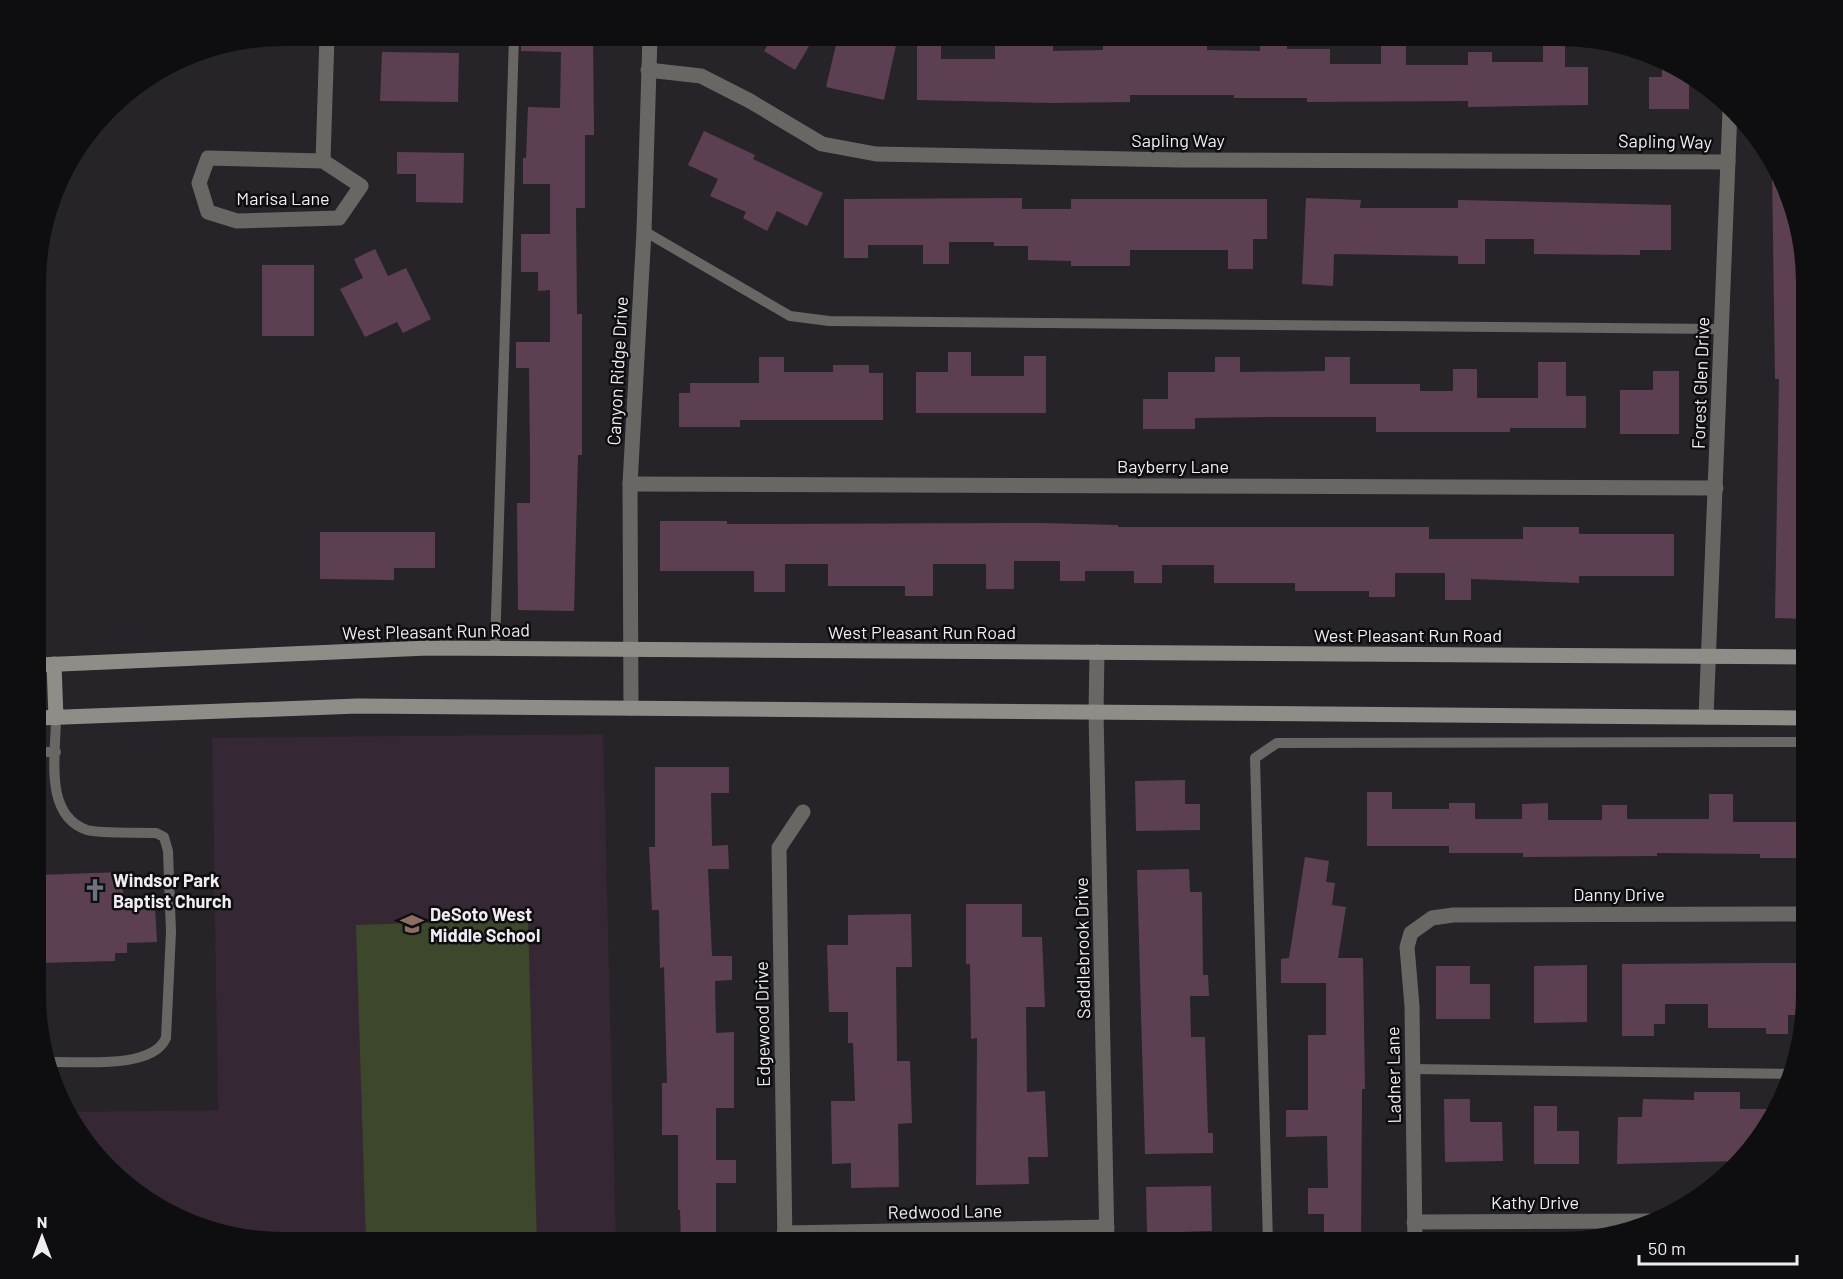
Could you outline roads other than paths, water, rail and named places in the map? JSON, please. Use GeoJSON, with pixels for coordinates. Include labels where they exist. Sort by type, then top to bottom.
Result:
{"type":"FeatureCollection","features":[{"type":"Feature","properties":{"kind":"main road","name":"West Pleasant Run Road"},"geometry":{"type":"LineString","coordinates":[[46,664],[428,648],[1796,657]]}},
{"type":"Feature","properties":{"kind":"main road"},"geometry":{"type":"LineString","coordinates":[[46,664],[56,718]]}},
{"type":"Feature","properties":{"kind":"main road"},"geometry":{"type":"LineString","coordinates":[[46,718],[358,706],[1796,718]]}},
{"type":"Feature","properties":{"kind":"street","name":"Marisa Lane"},"geometry":{"type":"LineString","coordinates":[[323,161],[327,46]]}},
{"type":"Feature","properties":{"kind":"street","name":"Canyon Ridge Drive"},"geometry":{"type":"LineString","coordinates":[[631,708],[630,484],[644,231],[649,46]]}},
{"type":"Feature","properties":{"kind":"street","name":"Sapling Way"},"geometry":{"type":"LineString","coordinates":[[648,70],[701,76],[750,101],[822,144],[876,154],[1157,160],[1728,162]]}},
{"type":"Feature","properties":{"kind":"street","name":"Forest Glen Drive"},"geometry":{"type":"LineString","coordinates":[[1707,717],[1730,119]]}},
{"type":"Feature","properties":{"kind":"street","name":"Marisa Lane"},"geometry":{"type":"LineString","coordinates":[[208,158],[323,161],[361,186],[339,218],[237,221],[208,212],[199,183],[208,158]]}},
{"type":"Feature","properties":{"kind":"street","name":"Bayberry Lane"},"geometry":{"type":"LineString","coordinates":[[630,484],[1716,488]]}},
{"type":"Feature","properties":{"kind":"street","name":"Saddlebrook Drive"},"geometry":{"type":"LineString","coordinates":[[1097,652],[1096,712],[1107,1232]]}},
{"type":"Feature","properties":{"kind":"street","name":"Edgewood Drive"},"geometry":{"type":"LineString","coordinates":[[784,1232],[779,848],[803,812]]}},
{"type":"Feature","properties":{"kind":"street","name":"Danny Drive"},"geometry":{"type":"LineString","coordinates":[[1432,918],[1453,915],[1608,913],[1796,914]]}},
{"type":"Feature","properties":{"kind":"street","name":"Ladner Lane"},"geometry":{"type":"LineString","coordinates":[[1414,1232],[1412,1069],[1407,947],[1411,933],[1432,918]]}},
{"type":"Feature","properties":{"kind":"street","name":"Kathy Drive"},"geometry":{"type":"LineString","coordinates":[[1414,1222],[1632,1221]]}},
{"type":"Feature","properties":{"kind":"street","name":"Redwood Lane"},"geometry":{"type":"LineString","coordinates":[[960,1232],[1107,1227]]}},
{"type":"Feature","properties":{"kind":"lane"},"geometry":{"type":"LineString","coordinates":[[495,648],[514,46]]}},
{"type":"Feature","properties":{"kind":"lane"},"geometry":{"type":"LineString","coordinates":[[644,231],[790,316],[829,321],[1721,329]]}},
{"type":"Feature","properties":{"kind":"lane"},"geometry":{"type":"LineString","coordinates":[[56,718],[56,792],[59,805],[66,816],[87,830],[156,832],[164,837],[168,851],[171,932],[166,1038],[162,1047],[150,1054],[131,1060],[56,1062]]}},
{"type":"Feature","properties":{"kind":"lane"},"geometry":{"type":"LineString","coordinates":[[1268,1232],[1256,758],[1277,743],[1796,742]]}},
{"type":"Feature","properties":{"kind":"lane"},"geometry":{"type":"LineString","coordinates":[[46,752],[56,752]]}},
{"type":"Feature","properties":{"kind":"lane"},"geometry":{"type":"LineString","coordinates":[[1412,1069],[1783,1074]]}},
{"type":"Feature","properties":{"kind":"place","name":"Windsor Park Baptist Church"},"geometry":{"type":"Point","coordinates":[95,890]}},
{"type":"Feature","properties":{"kind":"place","name":"DeSoto West Middle School"},"geometry":{"type":"Point","coordinates":[412,924]}}]}
